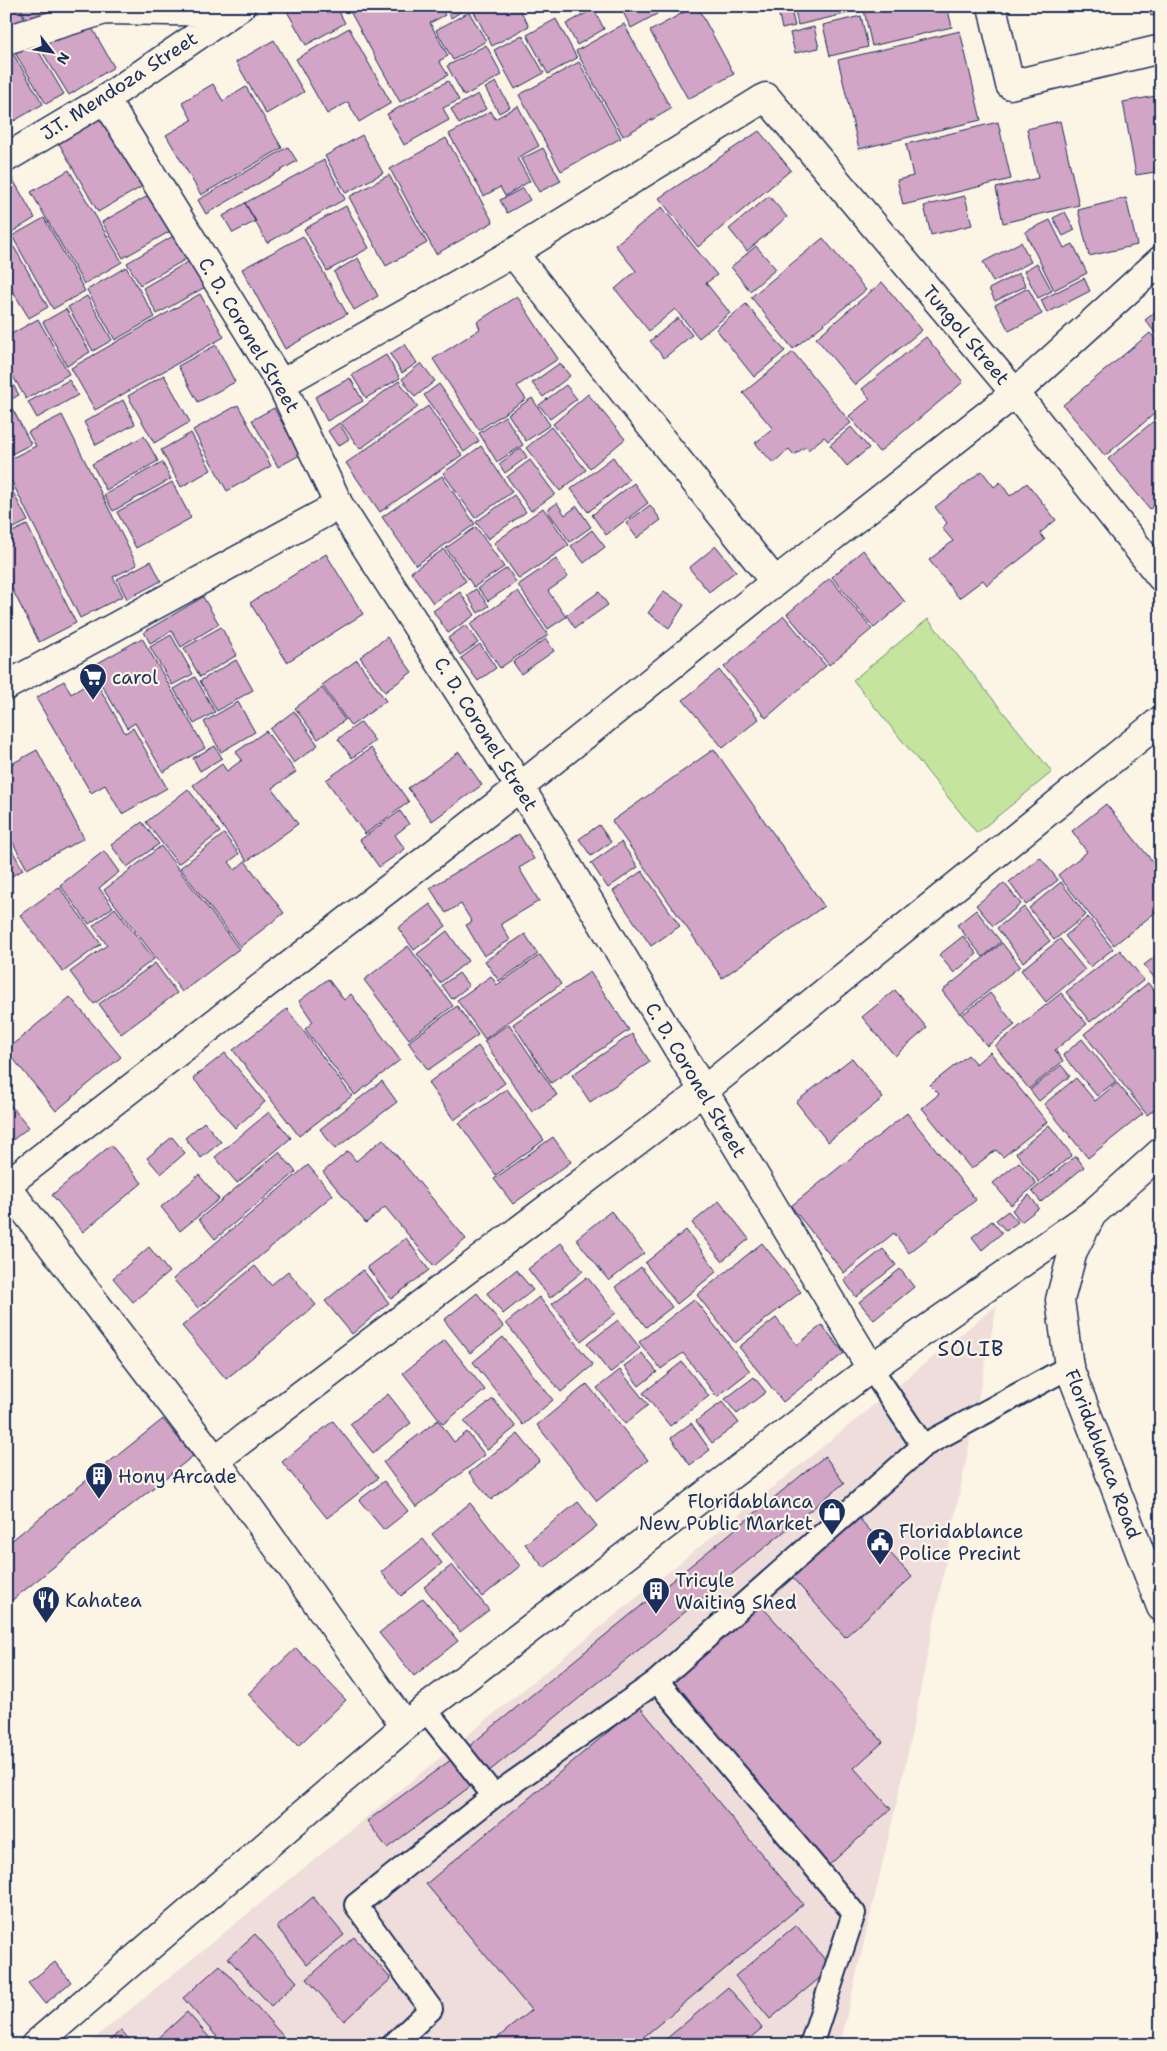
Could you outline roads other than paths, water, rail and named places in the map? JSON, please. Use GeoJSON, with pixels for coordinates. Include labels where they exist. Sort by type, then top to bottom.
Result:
{"type":"FeatureCollection","features":[{"type":"Feature","properties":{"kind":"street"},"geometry":{"type":"LineString","coordinates":[[992,6],[1010,85],[1161,49]]}},
{"type":"Feature","properties":{"kind":"street"},"geometry":{"type":"LineString","coordinates":[[6,40],[105,10],[236,9]]}},
{"type":"Feature","properties":{"kind":"street","name":"J.T. Mendoza Street"},"geometry":{"type":"LineString","coordinates":[[6,158],[105,99],[236,9]]}},
{"type":"Feature","properties":{"kind":"street","name":"Tungol Street"},"geometry":{"type":"LineString","coordinates":[[514,253],[766,97],[1015,393],[1161,577]]}},
{"type":"Feature","properties":{"kind":"street","name":"C. D. Coronel Street"},"geometry":{"type":"LineString","coordinates":[[105,99],[281,384],[339,504],[520,787],[871,1368]]}},
{"type":"Feature","properties":{"kind":"street"},"geometry":{"type":"LineString","coordinates":[[281,384],[514,253],[774,582]]}},
{"type":"Feature","properties":{"kind":"street"},"geometry":{"type":"LineString","coordinates":[[415,1718],[6,1186],[520,787],[774,582],[1015,393],[1161,260]]}},
{"type":"Feature","properties":{"kind":"street"},"geometry":{"type":"LineString","coordinates":[[6,686],[339,504]]}},
{"type":"Feature","properties":{"kind":"street"},"geometry":{"type":"LineString","coordinates":[[215,1460],[703,1091],[1161,720]]}},
{"type":"Feature","properties":{"kind":"street"},"geometry":{"type":"LineString","coordinates":[[35,2045],[415,1718],[871,1368],[1092,1214],[1161,1152]]}},
{"type":"Feature","properties":{"kind":"street","name":"Floridablanca Road"},"geometry":{"type":"LineString","coordinates":[[1092,1214],[1073,1251],[1060,1300],[1069,1367],[1161,1607]]}},
{"type":"Feature","properties":{"kind":"lane"},"geometry":{"type":"LineString","coordinates":[[393,2045],[431,2009],[356,1905],[494,1796],[657,1681],[923,1446],[1069,1367]]}},
{"type":"Feature","properties":{"kind":"lane"},"geometry":{"type":"LineString","coordinates":[[871,1368],[923,1446]]}},
{"type":"Feature","properties":{"kind":"lane"},"geometry":{"type":"LineString","coordinates":[[657,1681],[854,1913],[812,2045]]}},
{"type":"Feature","properties":{"kind":"lane"},"geometry":{"type":"LineString","coordinates":[[415,1718],[494,1796]]}},
{"type":"Feature","properties":{"kind":"place","name":"carol"},"geometry":{"type":"Point","coordinates":[93,701]}},
{"type":"Feature","properties":{"kind":"place","name":"Hony Arcade"},"geometry":{"type":"Point","coordinates":[99,1500]}},
{"type":"Feature","properties":{"kind":"place","name":"Floridablanca New Public Market"},"geometry":{"type":"Point","coordinates":[832,1536]}},
{"type":"Feature","properties":{"kind":"place","name":"Floridablance Police Precint"},"geometry":{"type":"Point","coordinates":[880,1566]}},
{"type":"Feature","properties":{"kind":"place","name":"Tricyle Waiting Shed"},"geometry":{"type":"Point","coordinates":[656,1615]}},
{"type":"Feature","properties":{"kind":"place","name":"Kahatea"},"geometry":{"type":"Point","coordinates":[46,1624]}},
{"type":"Feature","properties":{"kind":"district","name":"SOLIB"},"geometry":{"type":"Point","coordinates":[971,1349]}}]}
